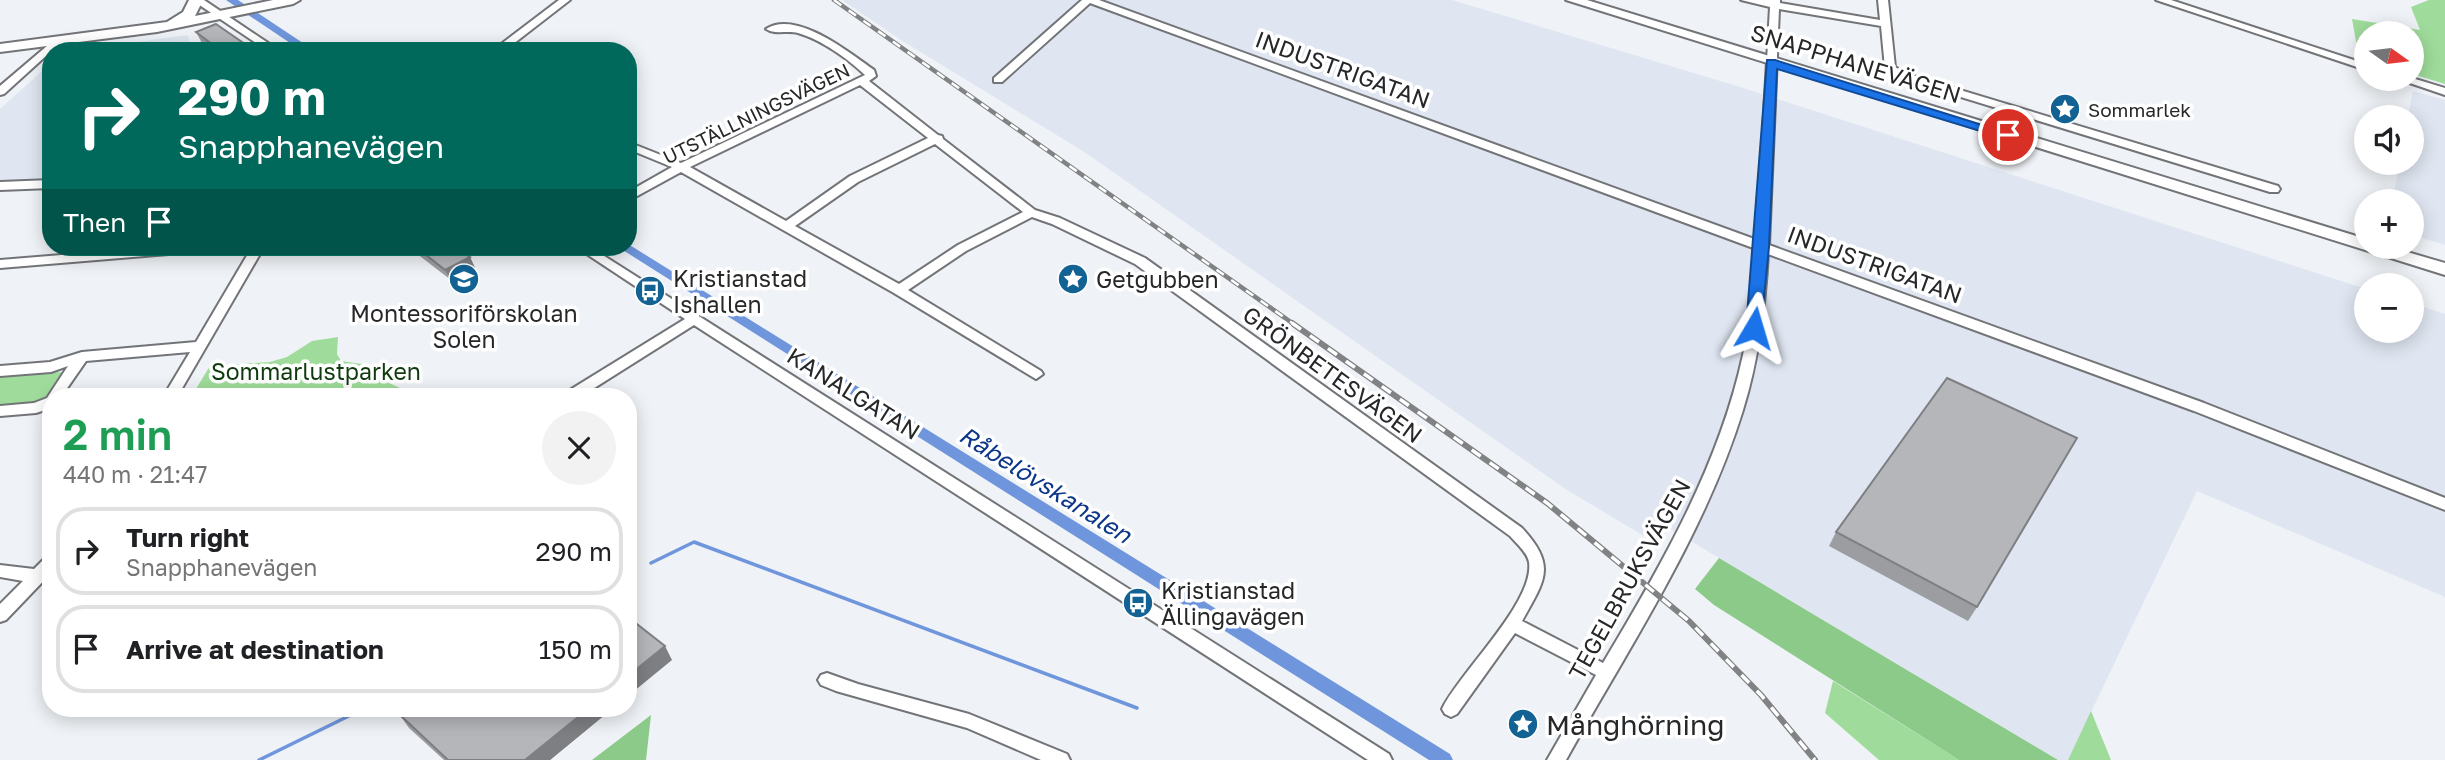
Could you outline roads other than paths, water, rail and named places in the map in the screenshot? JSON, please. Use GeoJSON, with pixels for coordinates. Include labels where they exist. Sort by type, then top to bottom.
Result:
{"type":"FeatureCollection","features":[{"type":"Feature","properties":{"kind":"main road"},"geometry":{"type":"LineString","coordinates":[[157,28],[189,15],[197,0]]}},
{"type":"Feature","properties":{"kind":"main road"},"geometry":{"type":"LineString","coordinates":[[61,42],[157,28],[293,0]]}},
{"type":"Feature","properties":{"kind":"main road","name":"SNAPPHANEVÄGEN"},"geometry":{"type":"LineString","coordinates":[[1573,0],[2354,241]]}},
{"type":"Feature","properties":{"kind":"main road"},"geometry":{"type":"LineString","coordinates":[[0,48],[42,44]]}},
{"type":"Feature","properties":{"kind":"main road"},"geometry":{"type":"LineString","coordinates":[[2412,259],[2445,269]]}},
{"type":"Feature","properties":{"kind":"street"},"geometry":{"type":"LineString","coordinates":[[197,0],[262,42]]}},
{"type":"Feature","properties":{"kind":"street"},"geometry":{"type":"LineString","coordinates":[[509,42],[565,0]]}},
{"type":"Feature","properties":{"kind":"street"},"geometry":{"type":"LineString","coordinates":[[998,80],[1089,0]]}},
{"type":"Feature","properties":{"kind":"street","name":"INDUSTRIGATAN"},"geometry":{"type":"LineString","coordinates":[[1089,0],[2199,407],[2445,504]]}},
{"type":"Feature","properties":{"kind":"street"},"geometry":{"type":"LineString","coordinates":[[1746,0],[1775,2],[1885,24]]}},
{"type":"Feature","properties":{"kind":"street"},"geometry":{"type":"LineString","coordinates":[[1883,0],[1890,68],[1903,76],[2274,190]]}},
{"type":"Feature","properties":{"kind":"street"},"geometry":{"type":"LineString","coordinates":[[2161,0],[2354,63]]}},
{"type":"Feature","properties":{"kind":"street","name":"TEGELBRUKSVÄGEN"},"geometry":{"type":"LineString","coordinates":[[1556,760],[1654,591],[1707,486],[1731,424],[1750,355],[1762,247],[1775,2]]}},
{"type":"Feature","properties":{"kind":"street","name":"UTSTÄLLNINGSVÄGEN"},"geometry":{"type":"LineString","coordinates":[[637,192],[681,167],[871,76],[870,72],[807,31],[786,26],[771,29]]}},
{"type":"Feature","properties":{"kind":"street"},"geometry":{"type":"LineString","coordinates":[[0,92],[42,54]]}},
{"type":"Feature","properties":{"kind":"street","name":"GRÖNBETESVÄGEN"},"geometry":{"type":"LineString","coordinates":[[863,82],[1031,212],[1140,261],[1516,532],[1533,552],[1537,569],[1512,624],[1451,709]]}},
{"type":"Feature","properties":{"kind":"street"},"geometry":{"type":"LineString","coordinates":[[2424,86],[2445,92]]}},
{"type":"Feature","properties":{"kind":"street"},"geometry":{"type":"LineString","coordinates":[[786,227],[854,180],[937,138]]}},
{"type":"Feature","properties":{"kind":"street"},"geometry":{"type":"LineString","coordinates":[[637,149],[681,167],[898,290],[1036,374]]}},
{"type":"Feature","properties":{"kind":"street"},"geometry":{"type":"LineString","coordinates":[[0,186],[42,184]]}},
{"type":"Feature","properties":{"kind":"street"},"geometry":{"type":"LineString","coordinates":[[898,290],[962,248],[1031,212]]}},
{"type":"Feature","properties":{"kind":"street"},"geometry":{"type":"LineString","coordinates":[[0,264],[96,256]]}},
{"type":"Feature","properties":{"kind":"street"},"geometry":{"type":"LineString","coordinates":[[175,388],[253,256]]}},
{"type":"Feature","properties":{"kind":"street","name":"KANALGATAN"},"geometry":{"type":"LineString","coordinates":[[596,256],[1383,760]]}},
{"type":"Feature","properties":{"kind":"street"},"geometry":{"type":"LineString","coordinates":[[584,388],[693,320]]}},
{"type":"Feature","properties":{"kind":"street"},"geometry":{"type":"LineString","coordinates":[[0,370],[51,367],[82,357],[200,346]]}},
{"type":"Feature","properties":{"kind":"street"},"geometry":{"type":"LineString","coordinates":[[60,388],[82,357]]}},
{"type":"Feature","properties":{"kind":"street"},"geometry":{"type":"LineString","coordinates":[[0,411],[42,406]]}},
{"type":"Feature","properties":{"kind":"street"},"geometry":{"type":"LineString","coordinates":[[0,571],[37,576]]}},
{"type":"Feature","properties":{"kind":"street"},"geometry":{"type":"LineString","coordinates":[[0,615],[42,571]]}},
{"type":"Feature","properties":{"kind":"street"},"geometry":{"type":"LineString","coordinates":[[1512,624],[1605,672]]}},
{"type":"Feature","properties":{"kind":"street"},"geometry":{"type":"LineString","coordinates":[[827,680],[860,694],[884,696],[957,717],[1061,760]]}},
{"type":"Feature","properties":{"kind":"waterway","name":"Råbelövskanalen"},"geometry":{"type":"LineString","coordinates":[[231,0],[296,42]]}},
{"type":"Feature","properties":{"kind":"waterway","name":"Råbelövskanalen"},"geometry":{"type":"LineString","coordinates":[[637,255],[1444,760]]}},
{"type":"Feature","properties":{"kind":"waterway"},"geometry":{"type":"LineString","coordinates":[[651,563],[694,542],[1137,708]]}},
{"type":"Feature","properties":{"kind":"waterway"},"geometry":{"type":"LineString","coordinates":[[259,760],[347,717]]}},
{"type":"Feature","properties":{"kind":"railway"},"geometry":{"type":"LineString","coordinates":[[834,0],[1295,325]]}},
{"type":"Feature","properties":{"kind":"railway"},"geometry":{"type":"LineString","coordinates":[[1292,323],[1547,503],[1689,621],[1761,695],[1815,760]]}},
{"type":"Feature","properties":{"kind":"place","name":"Sommarlek"},"geometry":{"type":"Point","coordinates":[2065,109]}},
{"type":"Feature","properties":{"kind":"place","name":"Montessoriförskolan Solen"},"geometry":{"type":"Point","coordinates":[464,279]}},
{"type":"Feature","properties":{"kind":"place","name":"Getgubben"},"geometry":{"type":"Point","coordinates":[1073,279]}},
{"type":"Feature","properties":{"kind":"place","name":"Kristianstad Ishallen"},"geometry":{"type":"Point","coordinates":[650,291]}},
{"type":"Feature","properties":{"kind":"place","name":"Kristianstad Ällingavägen"},"geometry":{"type":"Point","coordinates":[1138,603]}},
{"type":"Feature","properties":{"kind":"place","name":"Månghörning"},"geometry":{"type":"Point","coordinates":[1523,724]}},
{"type":"Feature","properties":{"kind":"park label","name":"Sommarlustparken"},"geometry":{"type":"Point","coordinates":[316,371]}}]}
